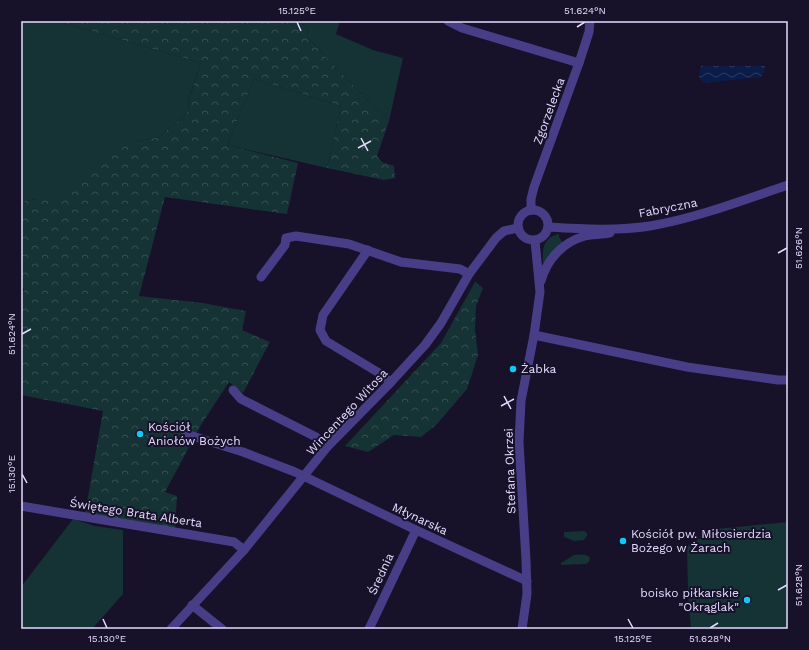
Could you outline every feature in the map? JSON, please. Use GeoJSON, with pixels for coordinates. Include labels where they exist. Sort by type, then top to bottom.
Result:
{"type":"FeatureCollection","features":[{"type":"Feature","properties":{"kind":"street"},"geometry":{"type":"LineString","coordinates":[[448,21],[462,28],[579,63]]}},
{"type":"Feature","properties":{"kind":"street","name":"Zgorzelecka"},"geometry":{"type":"LineString","coordinates":[[531,210],[531,199],[542,164],[579,63],[589,32],[590,21]]}},
{"type":"Feature","properties":{"kind":"street","name":"Fabryczna"},"geometry":{"type":"LineString","coordinates":[[549,227],[593,229],[648,226],[708,212],[788,185]]}},
{"type":"Feature","properties":{"kind":"street"},"geometry":{"type":"LineString","coordinates":[[531,210],[544,214],[547,218],[549,227],[545,236],[535,241],[526,239],[519,232],[518,228],[520,218],[523,214],[531,210]]}},
{"type":"Feature","properties":{"kind":"street","name":"Wincentego Witosa"},"geometry":{"type":"LineString","coordinates":[[171,629],[244,550],[328,446],[425,345],[441,323],[469,274],[496,238],[504,231],[518,228]]}},
{"type":"Feature","properties":{"kind":"street"},"geometry":{"type":"LineString","coordinates":[[540,284],[543,273],[549,261],[568,243],[586,236],[611,233],[625,228]]}},
{"type":"Feature","properties":{"kind":"street"},"geometry":{"type":"LineString","coordinates":[[261,277],[285,245],[286,238],[296,236],[350,244],[402,262],[460,269],[469,274]]}},
{"type":"Feature","properties":{"kind":"street","name":"Stefana Okrzei"},"geometry":{"type":"LineString","coordinates":[[522,629],[527,594],[527,581],[519,442],[521,401],[539,305],[540,284],[535,241]]}},
{"type":"Feature","properties":{"kind":"street"},"geometry":{"type":"LineString","coordinates":[[368,250],[323,314],[320,330],[326,341],[379,372],[391,382]]}},
{"type":"Feature","properties":{"kind":"street"},"geometry":{"type":"LineString","coordinates":[[534,336],[687,367],[778,380],[788,380]]}},
{"type":"Feature","properties":{"kind":"street"},"geometry":{"type":"LineString","coordinates":[[233,390],[241,399],[316,437],[328,446]]}},
{"type":"Feature","properties":{"kind":"street","name":"Młynarska"},"geometry":{"type":"LineString","coordinates":[[186,434],[243,452],[305,476],[416,530],[527,581]]}},
{"type":"Feature","properties":{"kind":"street","name":"Świętego Brata Alberta"},"geometry":{"type":"LineString","coordinates":[[21,506],[234,542],[244,550]]}},
{"type":"Feature","properties":{"kind":"street","name":"Średnia"},"geometry":{"type":"LineString","coordinates":[[369,629],[416,530]]}},
{"type":"Feature","properties":{"kind":"street"},"geometry":{"type":"LineString","coordinates":[[192,605],[222,629]]}},
{"type":"Feature","properties":{"kind":"green space"},"geometry":{"type":"Polygon","coordinates":[[[21,21],[56,21],[201,63],[188,101],[189,109],[182,119],[172,125],[160,137],[134,142],[52,199],[37,199],[21,202],[21,21]]]}},
{"type":"Feature","properties":{"kind":"green space"},"geometry":{"type":"Polygon","coordinates":[[[56,21],[293,21],[307,26],[308,38],[389,121],[377,156],[382,162],[394,166],[395,178],[384,180],[327,168],[341,106],[254,79],[227,145],[298,163],[287,214],[165,197],[139,296],[203,303],[246,311],[242,330],[270,342],[243,393],[229,382],[201,425],[165,492],[177,496],[175,529],[85,514],[103,411],[21,395],[21,301],[24,289],[21,286],[21,202],[37,199],[52,199],[109,154],[134,142],[160,137],[172,125],[182,119],[189,109],[188,102],[201,63],[56,21]]]}},
{"type":"Feature","properties":{"kind":"green space"},"geometry":{"type":"Polygon","coordinates":[[[293,21],[340,21],[336,34],[373,50],[403,58],[389,121],[308,38],[307,26],[293,21]]]}},
{"type":"Feature","properties":{"kind":"green space"},"geometry":{"type":"Polygon","coordinates":[[[254,79],[341,106],[327,168],[227,145],[254,79]]]}},
{"type":"Feature","properties":{"kind":"green space"},"geometry":{"type":"Polygon","coordinates":[[[559,234],[559,237],[563,243],[543,264],[543,249],[547,241],[559,234]]]}},
{"type":"Feature","properties":{"kind":"green space"},"geometry":{"type":"Polygon","coordinates":[[[475,282],[483,288],[476,306],[475,329],[478,355],[467,389],[437,424],[421,437],[394,435],[368,452],[345,446],[441,343],[475,282]]]}},
{"type":"Feature","properties":{"kind":"green space"},"geometry":{"type":"Polygon","coordinates":[[[73,519],[95,526],[123,530],[123,594],[92,629],[21,629],[21,587],[73,519]]]}},
{"type":"Feature","properties":{"kind":"green space"},"geometry":{"type":"Polygon","coordinates":[[[788,522],[788,629],[691,629],[688,593],[687,546],[716,529],[788,522]]]}},
{"type":"Feature","properties":{"kind":"green space"},"geometry":{"type":"Polygon","coordinates":[[[584,531],[587,533],[587,536],[584,540],[574,541],[564,537],[564,532],[584,531]]]}},
{"type":"Feature","properties":{"kind":"green space"},"geometry":{"type":"Polygon","coordinates":[[[574,555],[587,555],[590,558],[589,562],[586,564],[561,565],[561,563],[574,555]]]}},
{"type":"Feature","properties":{"kind":"water"},"geometry":{"type":"Polygon","coordinates":[[[701,66],[765,66],[761,77],[703,83],[699,77],[701,66]]]}},
{"type":"Feature","properties":{"kind":"place","name":"Żabka"},"geometry":{"type":"Point","coordinates":[513,369]}},
{"type":"Feature","properties":{"kind":"place","name":"Kościół Aniołów Bożych"},"geometry":{"type":"Point","coordinates":[140,434]}},
{"type":"Feature","properties":{"kind":"place","name":"Kościół pw. Miłosierdzia Bożego w Żarach"},"geometry":{"type":"Point","coordinates":[623,541]}},
{"type":"Feature","properties":{"kind":"place","name":"boisko piłkarskie \"Okrąglak\""},"geometry":{"type":"Point","coordinates":[747,600]}}]}
